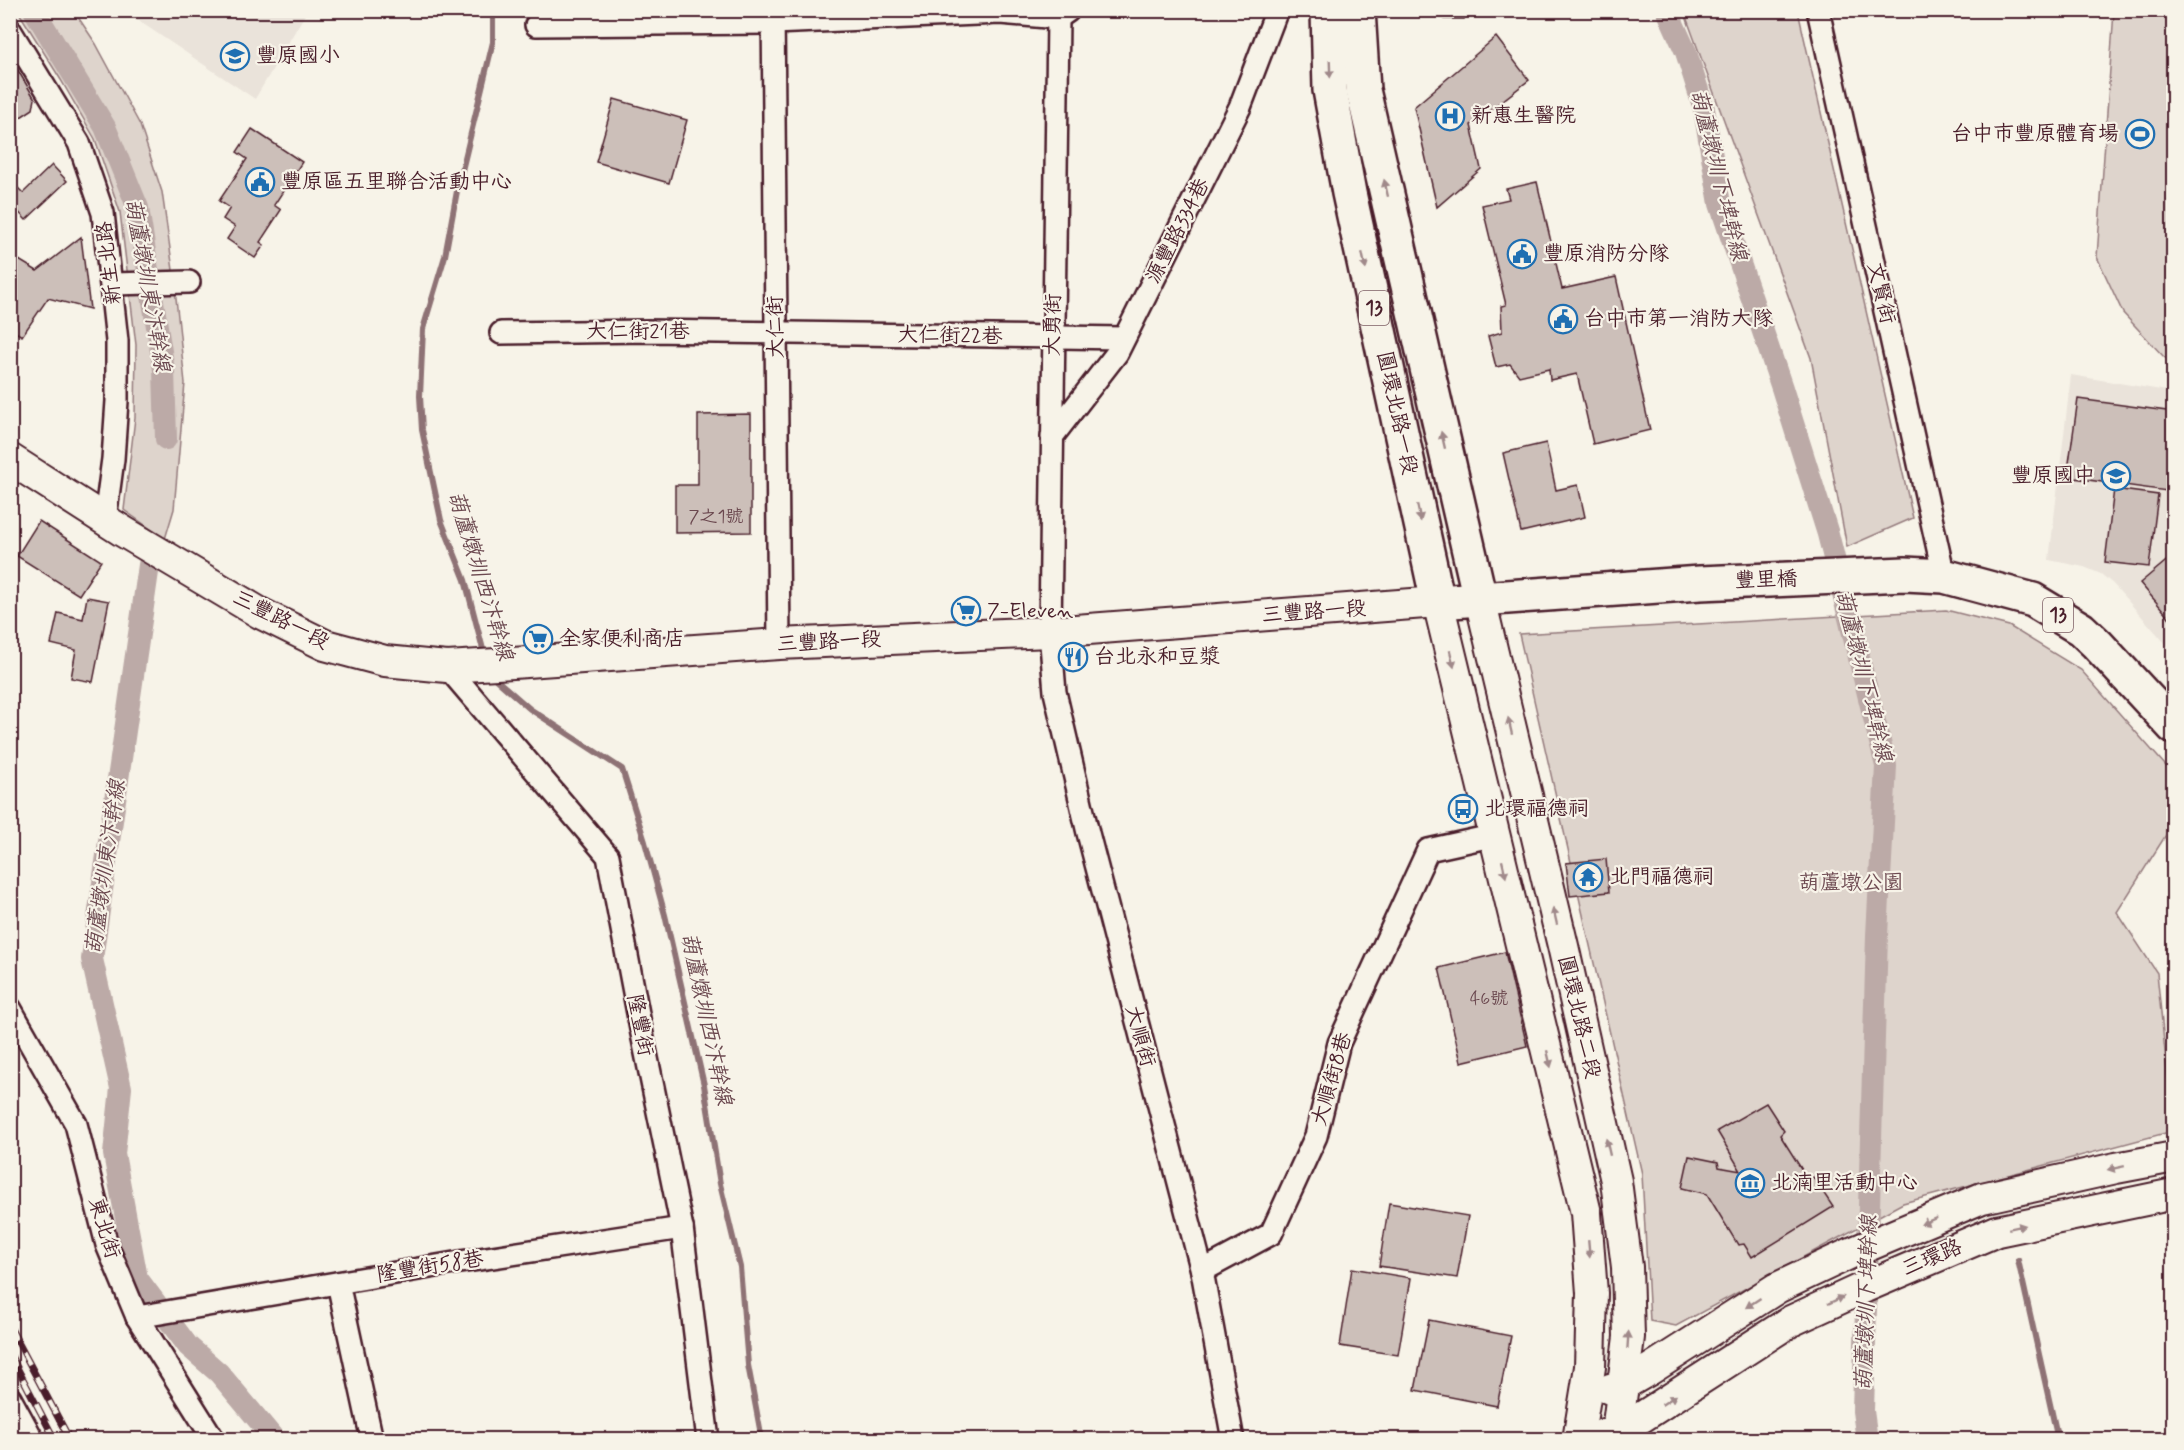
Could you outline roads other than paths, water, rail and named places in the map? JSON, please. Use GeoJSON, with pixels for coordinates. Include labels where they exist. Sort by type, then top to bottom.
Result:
{"type":"FeatureCollection","features":[{"type":"Feature","properties":{"kind":"main road","name":"圓環北路一段"},"geometry":{"type":"LineString","coordinates":[[1328,10],[1330,90],[1334,113],[1438,603]]}},
{"type":"Feature","properties":{"kind":"main road","name":"圓環北路一段"},"geometry":{"type":"LineString","coordinates":[[1358,10],[1363,90],[1480,599]]}},
{"type":"Feature","properties":{"kind":"main road","name":"豐里橋"},"geometry":{"type":"LineString","coordinates":[[1700,583],[1905,574],[1944,576]]}},
{"type":"Feature","properties":{"kind":"main road","name":"13"},"geometry":{"type":"LineString","coordinates":[[1944,576],[2033,600],[2081,629],[2174,727]]}},
{"type":"Feature","properties":{"kind":"main road","name":"三豐路一段"},"geometry":{"type":"LineString","coordinates":[[1438,603],[1700,583]]}},
{"type":"Feature","properties":{"kind":"street","name":"源豐路334巷"},"geometry":{"type":"LineString","coordinates":[[1052,437],[1117,352],[1240,107],[1277,10]]}},
{"type":"Feature","properties":{"kind":"street","name":"文賢街"},"geometry":{"type":"LineString","coordinates":[[1818,10],[1944,576]]}},
{"type":"Feature","properties":{"kind":"street"},"geometry":{"type":"LineString","coordinates":[[536,25],[773,17],[1063,14]]}},
{"type":"Feature","properties":{"kind":"street","name":"大勇街"},"geometry":{"type":"LineString","coordinates":[[1050,632],[1052,337],[1063,14]]}},
{"type":"Feature","properties":{"kind":"street","name":"大仁街"},"geometry":{"type":"LineString","coordinates":[[773,17],[779,644]]}},
{"type":"Feature","properties":{"kind":"street","name":"新生北路"},"geometry":{"type":"LineString","coordinates":[[10,30],[79,143],[103,213],[117,283],[117,401],[113,459],[105,519]]}},
{"type":"Feature","properties":{"kind":"street"},"geometry":{"type":"LineString","coordinates":[[117,283],[184,282]]}},
{"type":"Feature","properties":{"kind":"street","name":"大仁街21巷"},"geometry":{"type":"LineString","coordinates":[[501,333],[648,331],[776,333]]}},
{"type":"Feature","properties":{"kind":"street","name":"大仁街22巷"},"geometry":{"type":"LineString","coordinates":[[776,333],[1124,338]]}},
{"type":"Feature","properties":{"kind":"street","name":"三豐路一段"},"geometry":{"type":"LineString","coordinates":[[10,459],[260,613],[325,645],[385,661],[447,667],[779,644],[1050,632],[1438,603]]}},
{"type":"Feature","properties":{"kind":"street","name":"圓環北路二段"},"geometry":{"type":"LineString","coordinates":[[1480,599],[1616,1181],[1627,1267],[1629,1337],[1617,1435]]}},
{"type":"Feature","properties":{"kind":"street","name":"圓環北路二段"},"geometry":{"type":"LineString","coordinates":[[1438,603],[1586,1213],[1592,1293],[1590,1367],[1578,1440]]}},
{"type":"Feature","properties":{"kind":"street","name":"大順街"},"geometry":{"type":"LineString","coordinates":[[1050,632],[1055,692],[1088,833],[1202,1271],[1233,1440]]}},
{"type":"Feature","properties":{"kind":"street","name":"隆豐街"},"geometry":{"type":"LineString","coordinates":[[447,667],[608,856],[682,1228],[708,1440]]}},
{"type":"Feature","properties":{"kind":"street","name":"大順街8巷"},"geometry":{"type":"LineString","coordinates":[[1202,1271],[1271,1234],[1316,1136],[1338,1043],[1428,850],[1496,835]]}},
{"type":"Feature","properties":{"kind":"street","name":"東北街"},"geometry":{"type":"LineString","coordinates":[[10,1008],[76,1124],[107,1245],[214,1440]]}},
{"type":"Feature","properties":{"kind":"street","name":"三環路"},"geometry":{"type":"LineString","coordinates":[[1585,1396],[1623,1385],[1777,1288],[1851,1253],[1982,1198],[2174,1157]]}},
{"type":"Feature","properties":{"kind":"street","name":"三環路"},"geometry":{"type":"LineString","coordinates":[[1588,1440],[1617,1435],[1791,1321],[1997,1231],[2174,1194]]}},
{"type":"Feature","properties":{"kind":"street","name":"隆豐街58巷"},"geometry":{"type":"LineString","coordinates":[[144,1316],[682,1228]]}},
{"type":"Feature","properties":{"kind":"street"},"geometry":{"type":"LineString","coordinates":[[338,1283],[372,1440]]}},
{"type":"Feature","properties":{"kind":"street"},"geometry":{"type":"LineString","coordinates":[[10,1398],[33,1440]]}},
{"type":"Feature","properties":{"kind":"waterway","name":"葫蘆墩圳東汴幹線"},"geometry":{"type":"LineString","coordinates":[[34,10],[105,127],[138,208],[164,370],[166,439]]}},
{"type":"Feature","properties":{"kind":"waterway","name":"葫蘆燉圳西汴幹線"},"geometry":{"type":"LineString","coordinates":[[485,657],[465,580],[441,520],[422,430],[420,396],[423,329],[445,256],[457,191],[493,42],[493,10]]}},
{"type":"Feature","properties":{"kind":"waterway","name":"葫蘆墩圳下埤幹線"},"geometry":{"type":"LineString","coordinates":[[1667,10],[1686,52],[1704,109],[1720,204],[1828,534],[1886,766],[1877,935],[1863,1411],[1867,1440]]}},
{"type":"Feature","properties":{"kind":"waterway","name":"葫蘆墩圳東汴幹線"},"geometry":{"type":"LineString","coordinates":[[149,565],[92,959],[121,1088],[114,1154],[137,1278],[188,1346],[219,1373],[275,1440]]}},
{"type":"Feature","properties":{"kind":"waterway","name":"葫蘆燉圳西汴幹線"},"geometry":{"type":"LineString","coordinates":[[491,675],[530,709],[622,769],[665,915],[704,1085],[720,1184],[740,1267],[748,1365],[762,1440]]}},
{"type":"Feature","properties":{"kind":"waterway"},"geometry":{"type":"LineString","coordinates":[[2018,1260],[2058,1440]]}},
{"type":"Feature","properties":{"kind":"railway"},"geometry":{"type":"LineString","coordinates":[[10,1327],[70,1440]]}},
{"type":"Feature","properties":{"kind":"railway"},"geometry":{"type":"LineString","coordinates":[[10,1354],[55,1440]]}},
{"type":"Feature","properties":{"kind":"place","name":"豐原國小"},"geometry":{"type":"Point","coordinates":[235,56]}},
{"type":"Feature","properties":{"kind":"place","name":"新惠生醫院"},"geometry":{"type":"Point","coordinates":[1450,116]}},
{"type":"Feature","properties":{"kind":"place","name":"台中市豐原體育場"},"geometry":{"type":"Point","coordinates":[2140,134]}},
{"type":"Feature","properties":{"kind":"place","name":"豐原區五里聯合活動中心"},"geometry":{"type":"Point","coordinates":[260,182]}},
{"type":"Feature","properties":{"kind":"place","name":"豐原消防分隊"},"geometry":{"type":"Point","coordinates":[1522,254]}},
{"type":"Feature","properties":{"kind":"place","name":"台中市第一消防大隊"},"geometry":{"type":"Point","coordinates":[1563,319]}},
{"type":"Feature","properties":{"kind":"place","name":"豐原國中"},"geometry":{"type":"Point","coordinates":[2116,476]}},
{"type":"Feature","properties":{"kind":"place","name":"7-Eleven"},"geometry":{"type":"Point","coordinates":[966,611]}},
{"type":"Feature","properties":{"kind":"place","name":"全家便利商店"},"geometry":{"type":"Point","coordinates":[538,639]}},
{"type":"Feature","properties":{"kind":"place","name":"台北永和豆漿"},"geometry":{"type":"Point","coordinates":[1073,657]}},
{"type":"Feature","properties":{"kind":"place","name":"北環福德祠"},"geometry":{"type":"Point","coordinates":[1463,809]}},
{"type":"Feature","properties":{"kind":"place","name":"北門福德祠"},"geometry":{"type":"Point","coordinates":[1588,877]}},
{"type":"Feature","properties":{"kind":"place","name":"北湳里活動中心"},"geometry":{"type":"Point","coordinates":[1750,1183]}},
{"type":"Feature","properties":{"kind":"park label","name":"葫蘆墩公園"},"geometry":{"type":"Point","coordinates":[1851,883]}}]}
